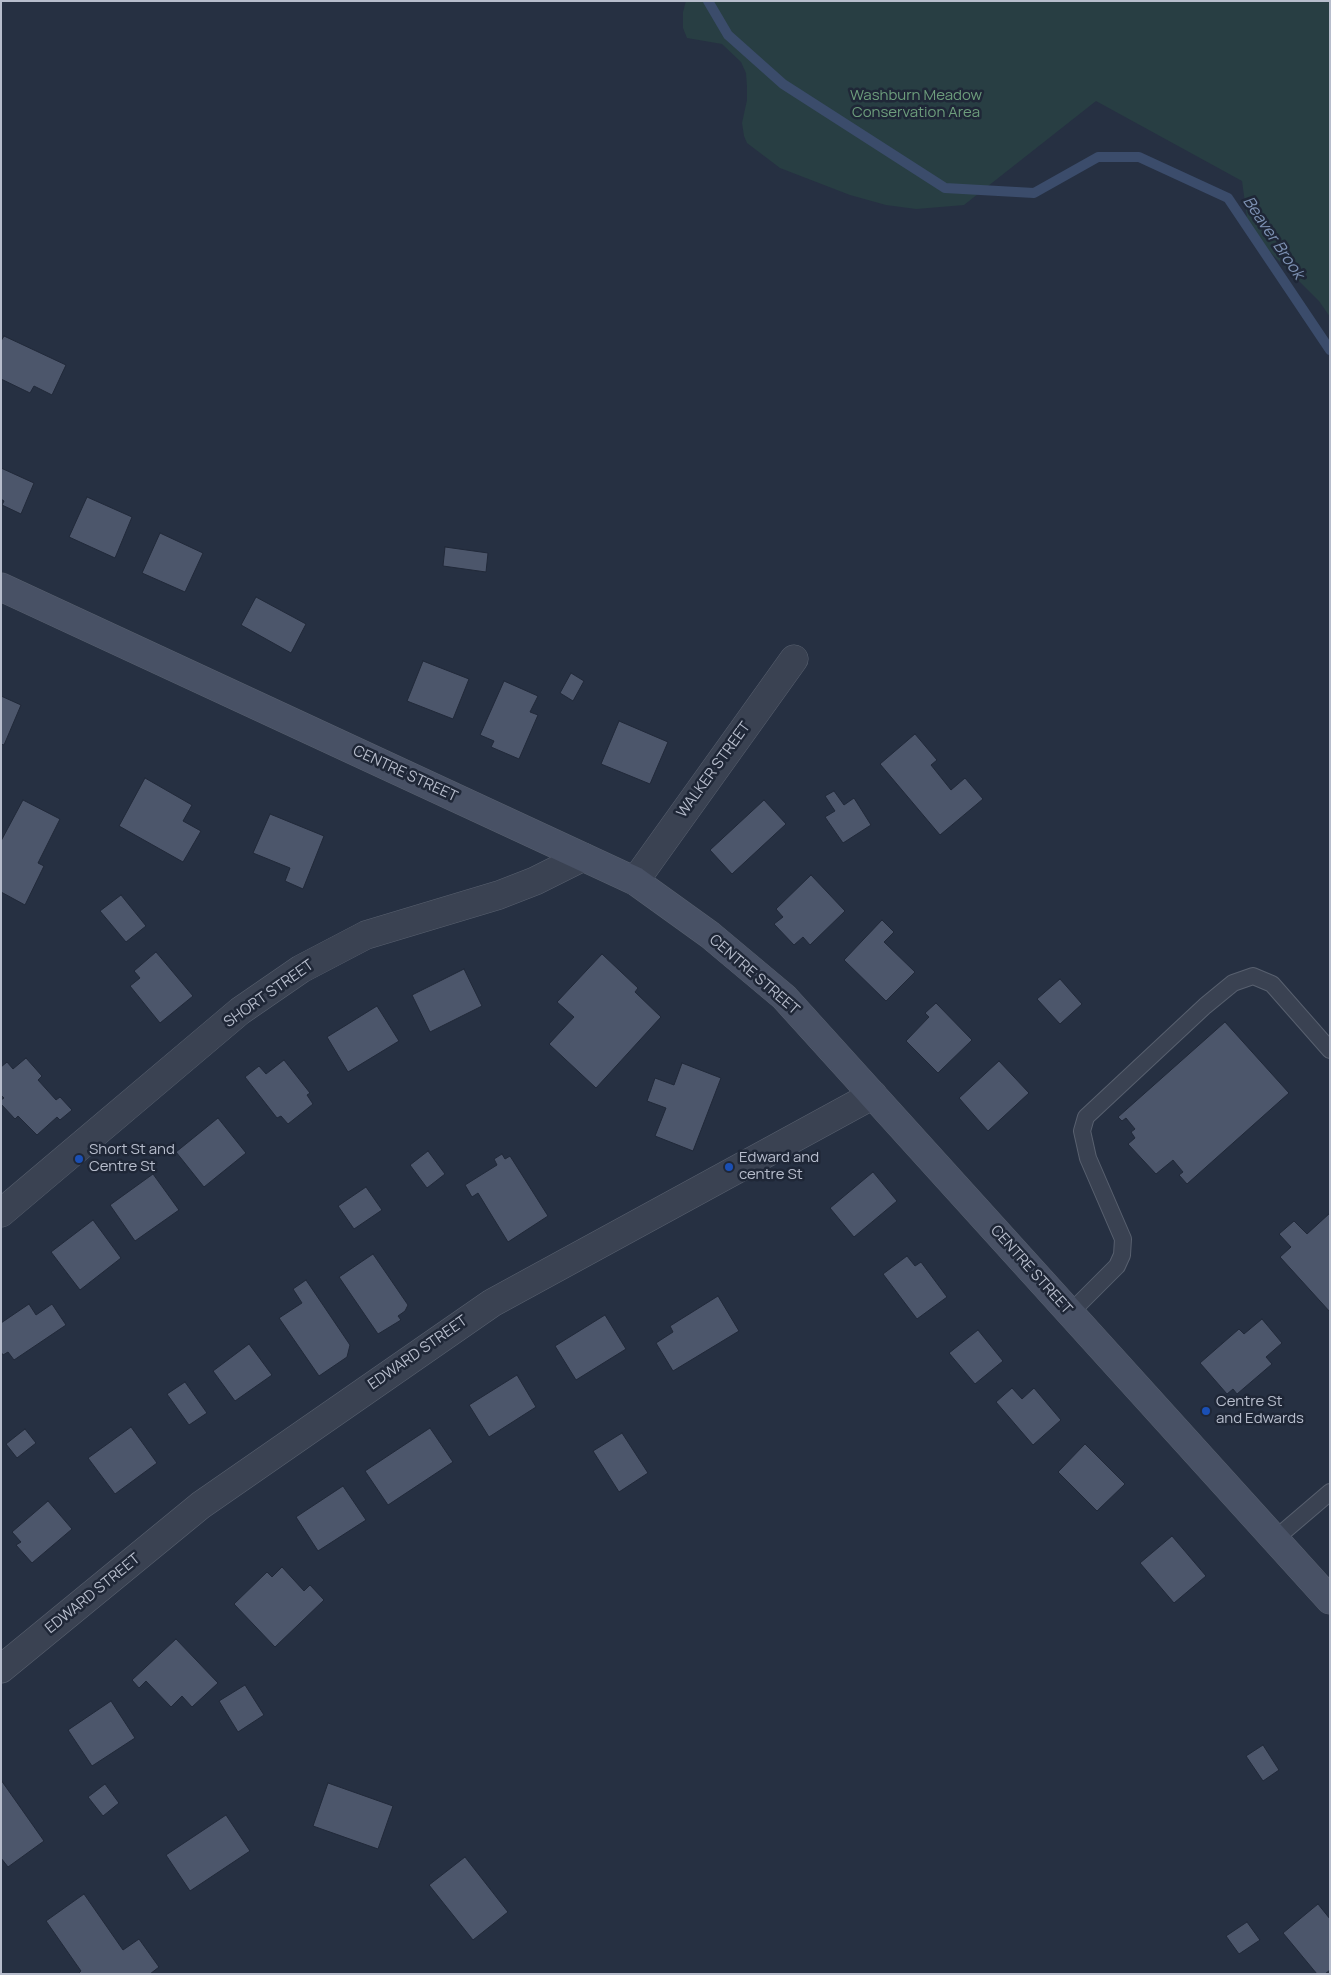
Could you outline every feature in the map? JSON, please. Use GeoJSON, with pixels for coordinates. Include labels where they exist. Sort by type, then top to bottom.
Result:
{"type":"FeatureCollection","features":[{"type":"Feature","properties":{"kind":"main road","name":"CENTRE STREET"},"geometry":{"type":"LineString","coordinates":[[1,587],[634,881],[710,935],[784,998],[1330,1600]]}},
{"type":"Feature","properties":{"kind":"street","name":"WALKER STREET"},"geometry":{"type":"LineString","coordinates":[[634,881],[794,659]]}},
{"type":"Feature","properties":{"kind":"street","name":"SHORT STREET"},"geometry":{"type":"LineString","coordinates":[[1,1213],[240,1011],[301,969],[366,935],[499,895],[535,881],[583,857]]}},
{"type":"Feature","properties":{"kind":"street","name":"EDWARD STREET"},"geometry":{"type":"LineString","coordinates":[[1,1669],[201,1504],[492,1302],[873,1095]]}},
{"type":"Feature","properties":{"kind":"lane"},"geometry":{"type":"LineString","coordinates":[[1070,1314],[1117,1266],[1122,1255],[1123,1239],[1088,1158],[1082,1131],[1086,1117],[1205,1006],[1233,983],[1253,976],[1272,984],[1330,1050]]}},
{"type":"Feature","properties":{"kind":"lane"},"geometry":{"type":"LineString","coordinates":[[1275,1539],[1330,1492]]}},
{"type":"Feature","properties":{"kind":"green space","name":"Washburn Meadow Conservation Area"},"geometry":{"type":"Polygon","coordinates":[[[686,1],[1330,1],[1330,317],[1319,301],[1265,247],[1248,225],[1242,181],[1096,101],[964,205],[916,209],[886,205],[850,195],[780,168],[747,143],[744,136],[742,123],[747,100],[747,87],[746,73],[741,62],[722,44],[687,38],[683,28],[683,12],[686,1]]]}},
{"type":"Feature","properties":{"kind":"building"},"geometry":{"type":"Polygon","coordinates":[[[4,336],[66,365],[52,395],[34,386],[30,393],[1,379],[1,341],[4,336]]]}},
{"type":"Feature","properties":{"kind":"building"},"geometry":{"type":"Polygon","coordinates":[[[1,468],[34,483],[21,514],[2,505],[4,501],[1,499],[1,468]]]}},
{"type":"Feature","properties":{"kind":"building"},"geometry":{"type":"Polygon","coordinates":[[[87,497],[132,517],[115,558],[69,537],[87,497]]]}},
{"type":"Feature","properties":{"kind":"building"},"geometry":{"type":"Polygon","coordinates":[[[160,533],[203,553],[185,592],[142,573],[160,533]]]}},
{"type":"Feature","properties":{"kind":"building"},"geometry":{"type":"Polygon","coordinates":[[[445,547],[488,553],[486,572],[443,566],[445,547]]]}},
{"type":"Feature","properties":{"kind":"building"},"geometry":{"type":"Polygon","coordinates":[[[256,597],[306,624],[291,653],[241,625],[256,597]]]}},
{"type":"Feature","properties":{"kind":"building"},"geometry":{"type":"Polygon","coordinates":[[[423,661],[469,679],[453,719],[407,701],[423,661]]]}},
{"type":"Feature","properties":{"kind":"building"},"geometry":{"type":"Polygon","coordinates":[[[571,673],[584,681],[573,701],[560,693],[571,673]]]}},
{"type":"Feature","properties":{"kind":"building"},"geometry":{"type":"Polygon","coordinates":[[[504,681],[538,696],[530,712],[538,715],[519,759],[491,747],[494,741],[480,735],[504,681]]]}},
{"type":"Feature","properties":{"kind":"building"},"geometry":{"type":"Polygon","coordinates":[[[1,696],[21,705],[4,745],[1,744],[1,696]]]}},
{"type":"Feature","properties":{"kind":"building"},"geometry":{"type":"Polygon","coordinates":[[[619,721],[668,742],[650,784],[601,764],[619,721]]]}},
{"type":"Feature","properties":{"kind":"building"},"geometry":{"type":"Polygon","coordinates":[[[915,734],[937,760],[931,765],[951,790],[965,778],[983,799],[940,835],[880,764],[915,734]]]}},
{"type":"Feature","properties":{"kind":"building"},"geometry":{"type":"Polygon","coordinates":[[[145,778],[192,805],[183,821],[201,831],[183,862],[119,826],[145,778]]]}},
{"type":"Feature","properties":{"kind":"building"},"geometry":{"type":"Polygon","coordinates":[[[834,791],[844,805],[854,798],[871,825],[843,843],[825,817],[835,811],[825,796],[834,791]]]}},
{"type":"Feature","properties":{"kind":"building"},"geometry":{"type":"Polygon","coordinates":[[[23,800],[60,819],[38,863],[44,866],[25,905],[1,892],[1,841],[23,800]]]}},
{"type":"Feature","properties":{"kind":"building"},"geometry":{"type":"Polygon","coordinates":[[[764,800],[786,824],[732,874],[710,850],[764,800]]]}},
{"type":"Feature","properties":{"kind":"building"},"geometry":{"type":"Polygon","coordinates":[[[270,814],[324,836],[303,889],[285,881],[290,868],[253,853],[270,814]]]}},
{"type":"Feature","properties":{"kind":"building"},"geometry":{"type":"Polygon","coordinates":[[[811,875],[845,911],[810,945],[803,937],[794,945],[774,924],[783,917],[776,909],[811,875]]]}},
{"type":"Feature","properties":{"kind":"building"},"geometry":{"type":"Polygon","coordinates":[[[121,895],[146,926],[126,942],[100,911],[121,895]]]}},
{"type":"Feature","properties":{"kind":"building"},"geometry":{"type":"Polygon","coordinates":[[[882,920],[894,932],[884,942],[915,972],[886,1001],[844,960],[882,920]]]}},
{"type":"Feature","properties":{"kind":"building"},"geometry":{"type":"Polygon","coordinates":[[[156,952],[193,996],[160,1023],[130,986],[140,978],[134,971],[156,952]]]}},
{"type":"Feature","properties":{"kind":"building"},"geometry":{"type":"Polygon","coordinates":[[[602,954],[638,988],[635,992],[661,1017],[596,1088],[549,1044],[574,1017],[557,1002],[602,954]]]}},
{"type":"Feature","properties":{"kind":"building"},"geometry":{"type":"Polygon","coordinates":[[[464,969],[482,1006],[430,1032],[412,995],[464,969]]]}},
{"type":"Feature","properties":{"kind":"building"},"geometry":{"type":"Polygon","coordinates":[[[1060,979],[1082,1004],[1060,1024],[1037,999],[1060,979]]]}},
{"type":"Feature","properties":{"kind":"building"},"geometry":{"type":"Polygon","coordinates":[[[936,1003],[972,1040],[938,1073],[906,1041],[929,1017],[925,1013],[936,1003]]]}},
{"type":"Feature","properties":{"kind":"building"},"geometry":{"type":"Polygon","coordinates":[[[377,1006],[399,1041],[348,1072],[327,1037],[377,1006]]]}},
{"type":"Feature","properties":{"kind":"building"},"geometry":{"type":"Polygon","coordinates":[[[1225,1022],[1289,1093],[1187,1184],[1179,1175],[1183,1172],[1173,1160],[1156,1174],[1128,1144],[1135,1138],[1131,1132],[1135,1129],[1126,1118],[1122,1121],[1118,1117],[1225,1022]]]}},
{"type":"Feature","properties":{"kind":"building"},"geometry":{"type":"Polygon","coordinates":[[[26,1058],[42,1076],[38,1080],[56,1100],[60,1097],[72,1110],[60,1120],[57,1117],[37,1135],[18,1116],[15,1119],[1,1104],[1,1100],[4,1098],[1,1095],[1,1067],[7,1062],[13,1069],[26,1058]]]}},
{"type":"Feature","properties":{"kind":"building"},"geometry":{"type":"Polygon","coordinates":[[[284,1060],[310,1093],[307,1095],[313,1104],[288,1124],[281,1116],[277,1118],[245,1077],[259,1066],[266,1074],[284,1060]]]}},
{"type":"Feature","properties":{"kind":"building"},"geometry":{"type":"Polygon","coordinates":[[[999,1061],[1029,1093],[988,1131],[959,1098],[999,1061]]]}},
{"type":"Feature","properties":{"kind":"building"},"geometry":{"type":"Polygon","coordinates":[[[682,1063],[721,1078],[693,1151],[655,1136],[666,1108],[647,1101],[655,1078],[674,1085],[682,1063]]]}},
{"type":"Feature","properties":{"kind":"building"},"geometry":{"type":"Polygon","coordinates":[[[218,1118],[246,1153],[204,1187],[176,1152],[218,1118]]]}},
{"type":"Feature","properties":{"kind":"building"},"geometry":{"type":"Polygon","coordinates":[[[428,1151],[445,1174],[427,1188],[410,1165],[428,1151]]]}},
{"type":"Feature","properties":{"kind":"building"},"geometry":{"type":"Polygon","coordinates":[[[502,1154],[505,1159],[510,1156],[548,1216],[508,1242],[478,1193],[472,1197],[465,1185],[497,1165],[494,1159],[502,1154]]]}},
{"type":"Feature","properties":{"kind":"building"},"geometry":{"type":"Polygon","coordinates":[[[873,1172],[897,1201],[854,1237],[830,1208],[873,1172]]]}},
{"type":"Feature","properties":{"kind":"building"},"geometry":{"type":"Polygon","coordinates":[[[153,1174],[179,1210],[135,1241],[110,1205],[153,1174]]]}},
{"type":"Feature","properties":{"kind":"building"},"geometry":{"type":"Polygon","coordinates":[[[366,1187],[382,1210],[354,1229],[338,1206],[366,1187]]]}},
{"type":"Feature","properties":{"kind":"building"},"geometry":{"type":"Polygon","coordinates":[[[1330,1213],[1330,1312],[1280,1257],[1291,1247],[1279,1234],[1294,1221],[1307,1234],[1330,1213]]]}},
{"type":"Feature","properties":{"kind":"building"},"geometry":{"type":"Polygon","coordinates":[[[93,1220],[121,1258],[80,1290],[51,1252],[93,1220]]]}},
{"type":"Feature","properties":{"kind":"building"},"geometry":{"type":"Polygon","coordinates":[[[373,1254],[408,1305],[405,1311],[398,1316],[401,1320],[378,1334],[339,1277],[373,1254]]]}},
{"type":"Feature","properties":{"kind":"building"},"geometry":{"type":"Polygon","coordinates":[[[907,1256],[915,1266],[921,1262],[947,1297],[917,1319],[883,1274],[907,1256]]]}},
{"type":"Feature","properties":{"kind":"building"},"geometry":{"type":"Polygon","coordinates":[[[306,1280],[350,1345],[347,1357],[319,1376],[279,1318],[302,1303],[293,1289],[306,1280]]]}},
{"type":"Feature","properties":{"kind":"building"},"geometry":{"type":"Polygon","coordinates":[[[718,1296],[739,1331],[673,1371],[656,1343],[673,1332],[670,1326],[718,1296]]]}},
{"type":"Feature","properties":{"kind":"building"},"geometry":{"type":"Polygon","coordinates":[[[29,1304],[36,1315],[52,1304],[66,1325],[14,1360],[8,1352],[3,1355],[1,1352],[1,1323],[29,1304]]]}},
{"type":"Feature","properties":{"kind":"building"},"geometry":{"type":"Polygon","coordinates":[[[605,1315],[626,1349],[576,1380],[555,1346],[605,1315]]]}},
{"type":"Feature","properties":{"kind":"building"},"geometry":{"type":"Polygon","coordinates":[[[1262,1319],[1282,1343],[1266,1357],[1272,1364],[1237,1394],[1233,1389],[1227,1394],[1200,1363],[1239,1329],[1244,1334],[1262,1319]]]}},
{"type":"Feature","properties":{"kind":"building"},"geometry":{"type":"Polygon","coordinates":[[[978,1330],[1003,1361],[975,1384],[949,1353],[978,1330]]]}},
{"type":"Feature","properties":{"kind":"building"},"geometry":{"type":"Polygon","coordinates":[[[249,1344],[272,1375],[235,1401],[213,1371],[249,1344]]]}},
{"type":"Feature","properties":{"kind":"building"},"geometry":{"type":"Polygon","coordinates":[[[517,1375],[536,1407],[489,1437],[469,1405],[517,1375]]]}},
{"type":"Feature","properties":{"kind":"building"},"geometry":{"type":"Polygon","coordinates":[[[185,1382],[207,1413],[189,1425],[167,1394],[185,1382]]]}},
{"type":"Feature","properties":{"kind":"building"},"geometry":{"type":"Polygon","coordinates":[[[1012,1388],[1022,1399],[1034,1388],[1061,1420],[1033,1445],[996,1402],[1012,1388]]]}},
{"type":"Feature","properties":{"kind":"building"},"geometry":{"type":"Polygon","coordinates":[[[131,1427],[157,1463],[115,1494],[88,1458],[131,1427]]]}},
{"type":"Feature","properties":{"kind":"building"},"geometry":{"type":"Polygon","coordinates":[[[430,1428],[453,1462],[388,1505],[365,1471],[430,1428]]]}},
{"type":"Feature","properties":{"kind":"building"},"geometry":{"type":"Polygon","coordinates":[[[25,1429],[36,1443],[17,1458],[6,1444],[25,1429]]]}},
{"type":"Feature","properties":{"kind":"building"},"geometry":{"type":"Polygon","coordinates":[[[622,1433],[648,1473],[619,1492],[593,1451],[622,1433]]]}},
{"type":"Feature","properties":{"kind":"building"},"geometry":{"type":"Polygon","coordinates":[[[1085,1444],[1125,1484],[1097,1511],[1058,1472],[1085,1444]]]}},
{"type":"Feature","properties":{"kind":"building"},"geometry":{"type":"Polygon","coordinates":[[[343,1486],[366,1520],[318,1551],[296,1517],[343,1486]]]}},
{"type":"Feature","properties":{"kind":"building"},"geometry":{"type":"Polygon","coordinates":[[[48,1501],[72,1529],[32,1563],[16,1545],[21,1542],[12,1532],[48,1501]]]}},
{"type":"Feature","properties":{"kind":"building"},"geometry":{"type":"Polygon","coordinates":[[[1172,1536],[1206,1576],[1174,1603],[1140,1563],[1172,1536]]]}},
{"type":"Feature","properties":{"kind":"building"},"geometry":{"type":"Polygon","coordinates":[[[282,1567],[304,1591],[310,1585],[324,1600],[275,1647],[234,1604],[267,1572],[272,1577],[282,1567]]]}},
{"type":"Feature","properties":{"kind":"building"},"geometry":{"type":"Polygon","coordinates":[[[176,1639],[218,1683],[192,1707],[182,1696],[171,1707],[146,1681],[139,1688],[132,1680],[176,1639]]]}},
{"type":"Feature","properties":{"kind":"building"},"geometry":{"type":"Polygon","coordinates":[[[245,1685],[264,1715],[238,1732],[219,1701],[245,1685]]]}},
{"type":"Feature","properties":{"kind":"building"},"geometry":{"type":"Polygon","coordinates":[[[111,1701],[135,1738],[92,1766],[68,1730],[111,1701]]]}},
{"type":"Feature","properties":{"kind":"building"},"geometry":{"type":"Polygon","coordinates":[[[1263,1745],[1279,1770],[1263,1781],[1246,1756],[1263,1745]]]}},
{"type":"Feature","properties":{"kind":"building"},"geometry":{"type":"Polygon","coordinates":[[[1,1780],[44,1841],[8,1867],[1,1858],[1,1780]]]}},
{"type":"Feature","properties":{"kind":"building"},"geometry":{"type":"Polygon","coordinates":[[[328,1783],[393,1806],[378,1849],[313,1826],[328,1783]]]}},
{"type":"Feature","properties":{"kind":"building"},"geometry":{"type":"Polygon","coordinates":[[[105,1784],[119,1803],[103,1816],[88,1797],[105,1784]]]}},
{"type":"Feature","properties":{"kind":"building"},"geometry":{"type":"Polygon","coordinates":[[[226,1815],[250,1851],[190,1891],[166,1855],[226,1815]]]}},
{"type":"Feature","properties":{"kind":"building"},"geometry":{"type":"Polygon","coordinates":[[[465,1857],[508,1912],[473,1940],[429,1885],[465,1857]]]}},
{"type":"Feature","properties":{"kind":"building"},"geometry":{"type":"Polygon","coordinates":[[[84,1894],[123,1950],[139,1939],[159,1967],[150,1974],[78,1974],[81,1971],[46,1921],[84,1894]]]}},
{"type":"Feature","properties":{"kind":"building"},"geometry":{"type":"Polygon","coordinates":[[[1318,1904],[1330,1919],[1330,1970],[1325,1974],[1317,1974],[1283,1933],[1318,1904]]]}},
{"type":"Feature","properties":{"kind":"building"},"geometry":{"type":"Polygon","coordinates":[[[1247,1922],[1260,1940],[1239,1954],[1226,1936],[1247,1922]]]}},
{"type":"Feature","properties":{"kind":"waterway","name":"Beaver Brook"},"geometry":{"type":"LineString","coordinates":[[708,1],[728,35],[783,84],[945,188],[1034,193],[1098,157],[1139,157],[1228,198],[1330,350]]}},
{"type":"Feature","properties":{"kind":"place","name":"Short St and Centre St"},"geometry":{"type":"Point","coordinates":[79,1159]}},
{"type":"Feature","properties":{"kind":"place","name":"Edward and centre St"},"geometry":{"type":"Point","coordinates":[729,1167]}},
{"type":"Feature","properties":{"kind":"place","name":"Centre St and Edwards"},"geometry":{"type":"Point","coordinates":[1206,1411]}}]}
